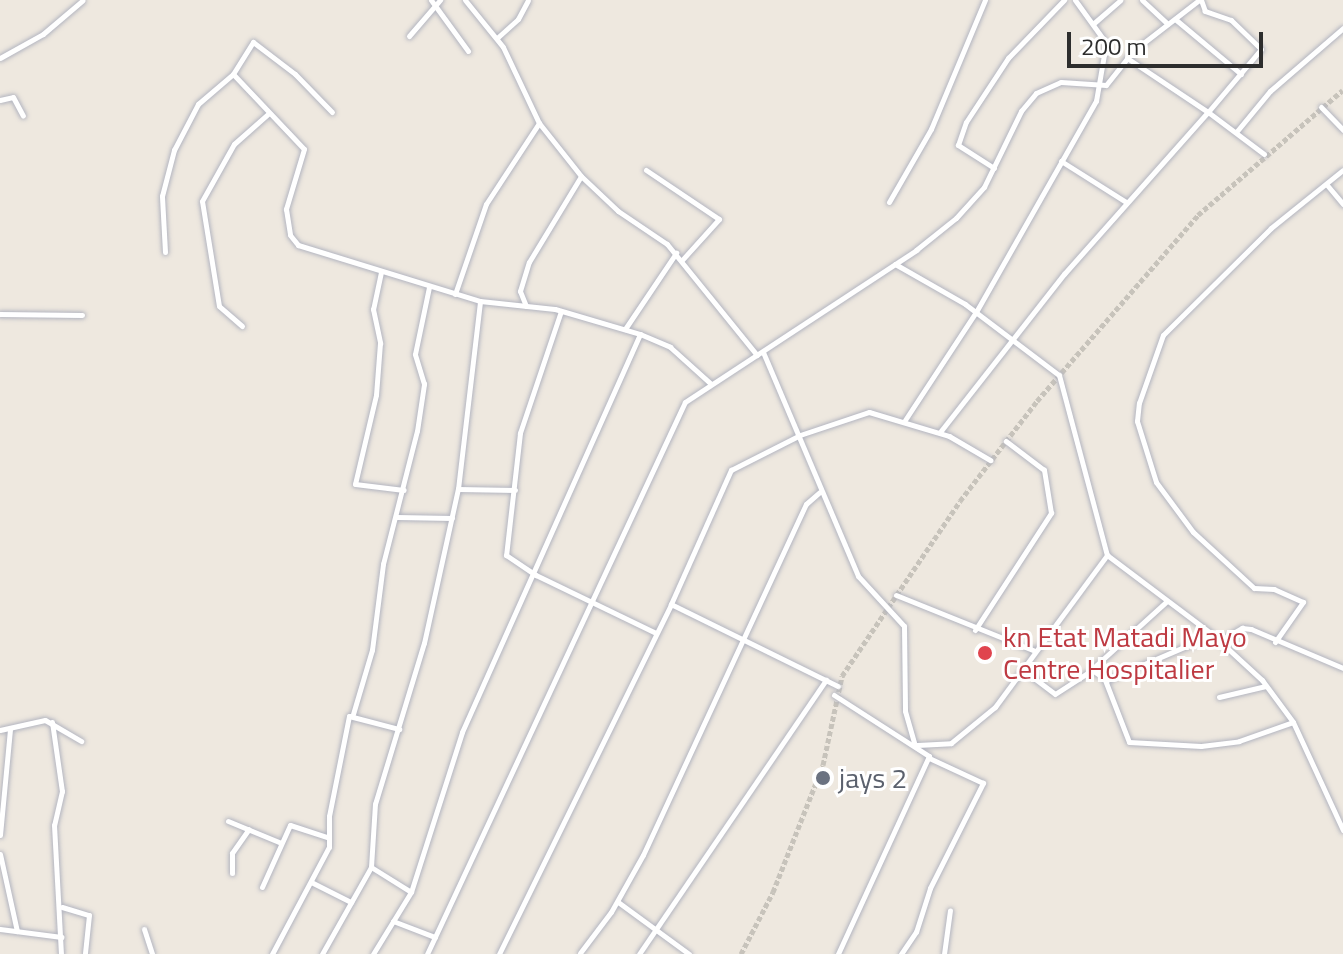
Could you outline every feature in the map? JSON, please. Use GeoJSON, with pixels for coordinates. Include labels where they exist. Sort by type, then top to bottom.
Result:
{"type":"FeatureCollection","features":[{"type":"Feature","properties":{"kind":"street"},"geometry":{"type":"LineString","coordinates":[[0,58],[43,34],[83,0]]}},
{"type":"Feature","properties":{"kind":"street"},"geometry":{"type":"LineString","coordinates":[[465,0],[497,38],[539,123],[581,176],[676,253],[760,354],[800,435],[820,492],[858,576],[904,626],[905,711],[915,744]]}},
{"type":"Feature","properties":{"kind":"street"},"geometry":{"type":"LineString","coordinates":[[497,38],[518,19],[528,0]]}},
{"type":"Feature","properties":{"kind":"street"},"geometry":{"type":"LineString","coordinates":[[889,202],[926,139],[985,0]]}},
{"type":"Feature","properties":{"kind":"street"},"geometry":{"type":"LineString","coordinates":[[994,168],[958,145],[966,122],[1003,64],[1064,0]]}},
{"type":"Feature","properties":{"kind":"street"},"geometry":{"type":"LineString","coordinates":[[1075,0],[1094,23],[1107,49],[1100,87]]}},
{"type":"Feature","properties":{"kind":"street"},"geometry":{"type":"LineString","coordinates":[[1094,23],[1120,0]]}},
{"type":"Feature","properties":{"kind":"street"},"geometry":{"type":"LineString","coordinates":[[1142,0],[1168,24]]}},
{"type":"Feature","properties":{"kind":"street"},"geometry":{"type":"LineString","coordinates":[[905,420],[976,312],[1100,87],[1127,58],[1200,0],[1205,11],[1231,20],[1260,47],[1241,74],[1012,336],[940,432]]}},
{"type":"Feature","properties":{"kind":"street"},"geometry":{"type":"LineString","coordinates":[[409,36],[435,2],[468,51]]}},
{"type":"Feature","properties":{"kind":"street"},"geometry":{"type":"LineString","coordinates":[[1175,19],[1241,74]]}},
{"type":"Feature","properties":{"kind":"street"},"geometry":{"type":"LineString","coordinates":[[1237,131],[1270,91],[1343,28]]}},
{"type":"Feature","properties":{"kind":"street"},"geometry":{"type":"LineString","coordinates":[[165,252],[162,196],[174,150],[198,104],[233,74],[253,42],[295,74],[332,112]]}},
{"type":"Feature","properties":{"kind":"street"},"geometry":{"type":"LineString","coordinates":[[1127,58],[1237,131],[1264,154]]}},
{"type":"Feature","properties":{"kind":"street"},"geometry":{"type":"LineString","coordinates":[[233,74],[304,150],[288,200],[290,235],[305,248],[480,301],[561,311],[625,329],[670,347],[710,383]]}},
{"type":"Feature","properties":{"kind":"street"},"geometry":{"type":"LineString","coordinates":[[427,954],[595,602],[680,410],[710,383],[760,354],[894,264],[965,210],[994,168],[1021,111],[1036,93],[1061,82],[1100,87]]}},
{"type":"Feature","properties":{"kind":"street"},"geometry":{"type":"LineString","coordinates":[[0,100],[13,97],[23,116]]}},
{"type":"Feature","properties":{"kind":"street"},"geometry":{"type":"LineString","coordinates":[[1321,107],[1343,130]]}},
{"type":"Feature","properties":{"kind":"street"},"geometry":{"type":"LineString","coordinates":[[242,326],[219,306],[202,201],[234,144],[268,114]]}},
{"type":"Feature","properties":{"kind":"street"},"geometry":{"type":"LineString","coordinates":[[455,294],[486,204],[539,123]]}},
{"type":"Feature","properties":{"kind":"street"},"geometry":{"type":"LineString","coordinates":[[1061,161],[1126,202]]}},
{"type":"Feature","properties":{"kind":"street"},"geometry":{"type":"LineString","coordinates":[[646,170],[719,219],[682,261]]}},
{"type":"Feature","properties":{"kind":"street"},"geometry":{"type":"LineString","coordinates":[[1275,642],[1303,602],[1274,589],[1254,588],[1193,532],[1156,482],[1137,421],[1139,403],[1163,335],[1265,233],[1343,170]]}},
{"type":"Feature","properties":{"kind":"street"},"geometry":{"type":"LineString","coordinates":[[526,306],[520,291],[529,262],[581,176]]}},
{"type":"Feature","properties":{"kind":"street"},"geometry":{"type":"LineString","coordinates":[[1327,185],[1343,204]]}},
{"type":"Feature","properties":{"kind":"street"},"geometry":{"type":"LineString","coordinates":[[625,329],[676,253]]}},
{"type":"Feature","properties":{"kind":"street"},"geometry":{"type":"LineString","coordinates":[[894,264],[1012,336],[1059,375],[1107,555],[1213,635],[1266,686],[1293,722],[1343,830]]}},
{"type":"Feature","properties":{"kind":"street"},"geometry":{"type":"LineString","coordinates":[[381,272],[373,309],[380,343],[376,395],[355,484],[404,490]]}},
{"type":"Feature","properties":{"kind":"street"},"geometry":{"type":"LineString","coordinates":[[272,954],[329,847],[327,837],[342,743],[372,650],[383,564],[404,490],[424,384],[415,354],[429,287]]}},
{"type":"Feature","properties":{"kind":"street"},"geometry":{"type":"LineString","coordinates":[[322,954],[371,867],[375,804],[399,729],[458,489],[480,301]]}},
{"type":"Feature","properties":{"kind":"street"},"geometry":{"type":"LineString","coordinates":[[561,311],[522,425],[506,555],[536,575],[656,633]]}},
{"type":"Feature","properties":{"kind":"street"},"geometry":{"type":"LineString","coordinates":[[0,314],[82,315]]}},
{"type":"Feature","properties":{"kind":"street"},"geometry":{"type":"LineString","coordinates":[[373,954],[411,892],[455,749],[536,575],[640,334]]}},
{"type":"Feature","properties":{"kind":"street"},"geometry":{"type":"LineString","coordinates":[[499,954],[671,604],[727,474],[800,435],[855,413],[905,420],[940,432],[990,460]]}},
{"type":"Feature","properties":{"kind":"street"},"geometry":{"type":"LineString","coordinates":[[975,630],[1051,513],[1044,470],[1006,441]]}},
{"type":"Feature","properties":{"kind":"street"},"geometry":{"type":"LineString","coordinates":[[458,489],[515,490]]}},
{"type":"Feature","properties":{"kind":"street"},"geometry":{"type":"LineString","coordinates":[[580,953],[618,902],[698,745],[810,497],[820,492]]}},
{"type":"Feature","properties":{"kind":"street"},"geometry":{"type":"LineString","coordinates":[[397,517],[452,518]]}},
{"type":"Feature","properties":{"kind":"street"},"geometry":{"type":"LineString","coordinates":[[915,744],[951,743],[999,704],[1107,555]]}},
{"type":"Feature","properties":{"kind":"street"},"geometry":{"type":"LineString","coordinates":[[896,595],[975,630],[1035,651]]}},
{"type":"Feature","properties":{"kind":"street"},"geometry":{"type":"LineString","coordinates":[[1022,669],[1055,694],[1092,670],[1167,601]]}},
{"type":"Feature","properties":{"kind":"street"},"geometry":{"type":"LineString","coordinates":[[671,604],[746,638],[838,686]]}},
{"type":"Feature","properties":{"kind":"street"},"geometry":{"type":"LineString","coordinates":[[1220,641],[1242,628],[1343,668]]}},
{"type":"Feature","properties":{"kind":"street"},"geometry":{"type":"LineString","coordinates":[[1105,680],[1213,635]]}},
{"type":"Feature","properties":{"kind":"street"},"geometry":{"type":"LineString","coordinates":[[1092,670],[1105,680],[1129,742],[1201,746],[1239,741],[1293,722]]}},
{"type":"Feature","properties":{"kind":"street"},"geometry":{"type":"LineString","coordinates":[[639,954],[826,680]]}},
{"type":"Feature","properties":{"kind":"street"},"geometry":{"type":"LineString","coordinates":[[1219,697],[1266,686]]}},
{"type":"Feature","properties":{"kind":"street"},"geometry":{"type":"LineString","coordinates":[[834,695],[915,744],[929,758],[983,783],[930,888],[916,932],[901,954]]}},
{"type":"Feature","properties":{"kind":"street"},"geometry":{"type":"LineString","coordinates":[[353,714],[399,729]]}},
{"type":"Feature","properties":{"kind":"street"},"geometry":{"type":"LineString","coordinates":[[52,722],[62,791],[54,825],[62,907],[61,954]]}},
{"type":"Feature","properties":{"kind":"street"},"geometry":{"type":"LineString","coordinates":[[0,730],[52,722],[81,741]]}},
{"type":"Feature","properties":{"kind":"street"},"geometry":{"type":"LineString","coordinates":[[0,835],[10,729]]}},
{"type":"Feature","properties":{"kind":"street"},"geometry":{"type":"LineString","coordinates":[[838,954],[929,758]]}},
{"type":"Feature","properties":{"kind":"street"},"geometry":{"type":"LineString","coordinates":[[228,821],[281,843]]}},
{"type":"Feature","properties":{"kind":"street"},"geometry":{"type":"LineString","coordinates":[[262,887],[292,825],[327,837]]}},
{"type":"Feature","properties":{"kind":"street"},"geometry":{"type":"LineString","coordinates":[[232,873],[232,853],[249,829]]}},
{"type":"Feature","properties":{"kind":"street"},"geometry":{"type":"LineString","coordinates":[[0,854],[17,931]]}},
{"type":"Feature","properties":{"kind":"street"},"geometry":{"type":"LineString","coordinates":[[371,867],[411,892]]}},
{"type":"Feature","properties":{"kind":"street"},"geometry":{"type":"LineString","coordinates":[[311,882],[351,902]]}},
{"type":"Feature","properties":{"kind":"street"},"geometry":{"type":"LineString","coordinates":[[618,902],[689,954]]}},
{"type":"Feature","properties":{"kind":"street"},"geometry":{"type":"LineString","coordinates":[[62,907],[89,915],[85,954]]}},
{"type":"Feature","properties":{"kind":"street"},"geometry":{"type":"LineString","coordinates":[[944,954],[950,910]]}},
{"type":"Feature","properties":{"kind":"street"},"geometry":{"type":"LineString","coordinates":[[393,921],[435,937]]}},
{"type":"Feature","properties":{"kind":"street"},"geometry":{"type":"LineString","coordinates":[[0,929],[61,937]]}},
{"type":"Feature","properties":{"kind":"street"},"geometry":{"type":"LineString","coordinates":[[144,929],[152,954]]}},
{"type":"Feature","properties":{"kind":"tunnel"},"geometry":{"type":"LineString","coordinates":[[741,954],[773,892],[823,765],[842,676],[960,501],[1037,401],[1198,215],[1343,90]]}},
{"type":"Feature","properties":{"kind":"place","name":"kn Etat Matadi Mayo Centre Hospitalier"},"geometry":{"type":"Point","coordinates":[985,653]}},
{"type":"Feature","properties":{"kind":"place","name":"jays 2"},"geometry":{"type":"Point","coordinates":[823,778]}}]}
